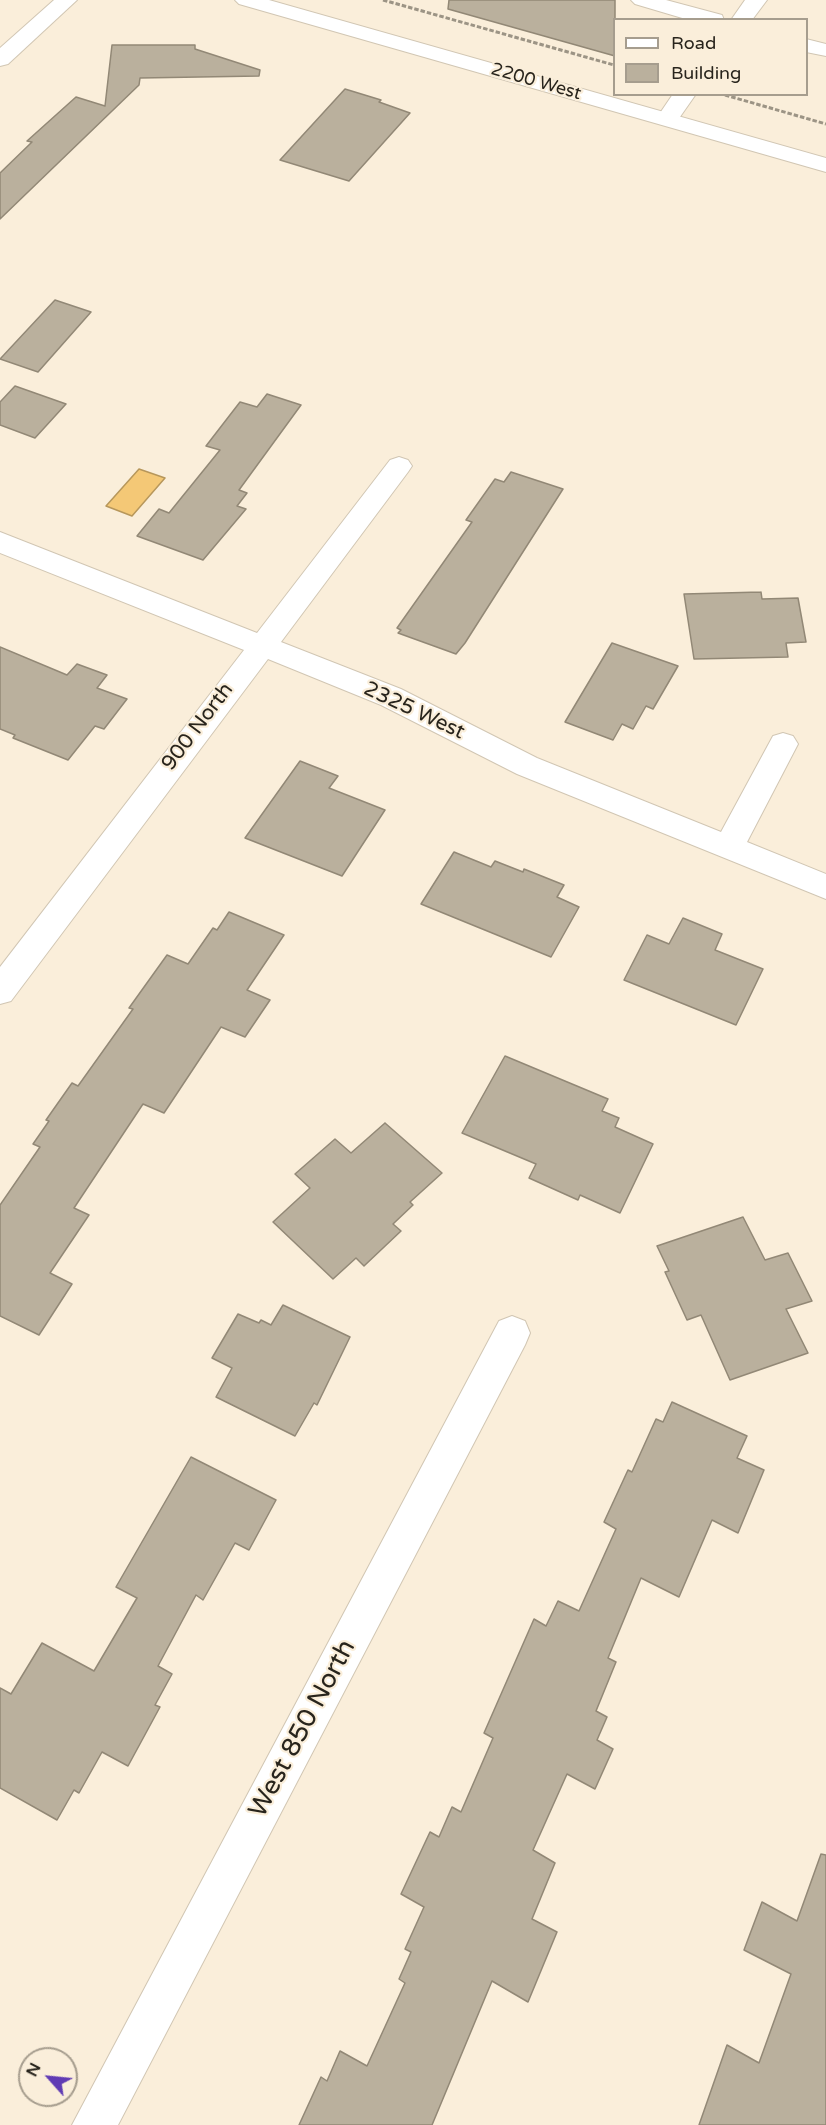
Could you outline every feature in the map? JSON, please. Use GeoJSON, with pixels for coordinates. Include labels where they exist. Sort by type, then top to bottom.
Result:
{"type":"FeatureCollection","features":[{"type":"Feature","properties":{"kind":"street"},"geometry":{"type":"LineString","coordinates":[[0,58],[66,0]]}},
{"type":"Feature","properties":{"kind":"street","name":"2200 West"},"geometry":{"type":"LineString","coordinates":[[246,0],[826,165]]}},
{"type":"Feature","properties":{"kind":"street"},"geometry":{"type":"LineString","coordinates":[[642,0],[707,18]]}},
{"type":"Feature","properties":{"kind":"street"},"geometry":{"type":"LineString","coordinates":[[742,18],[756,0]]}},
{"type":"Feature","properties":{"kind":"street"},"geometry":{"type":"LineString","coordinates":[[808,45],[826,50]]}},
{"type":"Feature","properties":{"kind":"street"},"geometry":{"type":"LineString","coordinates":[[667,119],[684,96]]}},
{"type":"Feature","properties":{"kind":"street","name":"900 North"},"geometry":{"type":"LineString","coordinates":[[0,991],[259,646],[399,465]]}},
{"type":"Feature","properties":{"kind":"street","name":"2325 West"},"geometry":{"type":"LineString","coordinates":[[0,542],[391,698],[527,766],[826,887]]}},
{"type":"Feature","properties":{"kind":"street"},"geometry":{"type":"LineString","coordinates":[[728,848],[783,744]]}},
{"type":"Feature","properties":{"kind":"street","name":"West 850 North"},"geometry":{"type":"LineString","coordinates":[[94,2125],[513,1333]]}},
{"type":"Feature","properties":{"kind":"path"},"geometry":{"type":"LineString","coordinates":[[383,0],[613,64]]}},
{"type":"Feature","properties":{"kind":"path"},"geometry":{"type":"LineString","coordinates":[[728,96],[826,124]]}},
{"type":"Feature","properties":{"kind":"shaded area"},"geometry":{"type":"Polygon","coordinates":[[[139,469],[165,478],[132,516],[106,506],[139,469]]]}},
{"type":"Feature","properties":{"kind":"building"},"geometry":{"type":"Polygon","coordinates":[[[449,0],[615,0],[613,55],[448,9],[449,0]]]}},
{"type":"Feature","properties":{"kind":"building"},"geometry":{"type":"Polygon","coordinates":[[[112,45],[195,45],[195,49],[260,70],[259,76],[140,78],[139,85],[0,219],[0,173],[32,142],[27,141],[76,97],[105,106],[112,45]]]}},
{"type":"Feature","properties":{"kind":"building"},"geometry":{"type":"Polygon","coordinates":[[[345,89],[381,100],[379,102],[410,113],[349,181],[280,160],[345,89]]]}},
{"type":"Feature","properties":{"kind":"building"},"geometry":{"type":"Polygon","coordinates":[[[55,300],[91,312],[38,372],[0,359],[55,300]]]}},
{"type":"Feature","properties":{"kind":"building"},"geometry":{"type":"Polygon","coordinates":[[[15,386],[66,404],[35,438],[0,425],[0,402],[15,386]]]}},
{"type":"Feature","properties":{"kind":"building"},"geometry":{"type":"Polygon","coordinates":[[[267,394],[301,405],[239,490],[247,493],[237,506],[246,509],[203,560],[137,536],[159,509],[169,513],[220,450],[206,446],[240,402],[257,407],[267,394]]]}},
{"type":"Feature","properties":{"kind":"building"},"geometry":{"type":"Polygon","coordinates":[[[511,472],[563,489],[465,643],[456,654],[398,633],[401,630],[397,628],[472,522],[466,520],[495,479],[504,482],[511,472]]]}},
{"type":"Feature","properties":{"kind":"building"},"geometry":{"type":"Polygon","coordinates":[[[761,592],[762,599],[798,598],[806,642],[786,643],[788,657],[694,659],[684,594],[761,592]]]}},
{"type":"Feature","properties":{"kind":"building"},"geometry":{"type":"Polygon","coordinates":[[[612,643],[678,666],[653,709],[646,706],[633,729],[622,724],[613,740],[565,722],[612,643]]]}},
{"type":"Feature","properties":{"kind":"building"},"geometry":{"type":"Polygon","coordinates":[[[0,647],[67,675],[77,664],[107,675],[97,688],[127,699],[104,729],[95,726],[68,760],[13,738],[15,735],[0,729],[0,647]]]}},
{"type":"Feature","properties":{"kind":"building"},"geometry":{"type":"Polygon","coordinates":[[[300,761],[338,776],[329,788],[385,810],[342,876],[245,838],[300,761]]]}},
{"type":"Feature","properties":{"kind":"building"},"geometry":{"type":"Polygon","coordinates":[[[454,852],[491,867],[495,861],[523,872],[524,869],[564,885],[557,897],[579,907],[551,957],[421,904],[454,852]]]}},
{"type":"Feature","properties":{"kind":"building"},"geometry":{"type":"Polygon","coordinates":[[[229,912],[284,935],[247,990],[270,1000],[245,1037],[221,1027],[164,1113],[143,1104],[74,1208],[89,1215],[50,1273],[72,1284],[39,1335],[0,1316],[0,1205],[40,1147],[33,1144],[49,1121],[46,1120],[72,1083],[78,1086],[133,1009],[129,1008],[167,955],[188,964],[213,928],[217,930],[229,912]]]}},
{"type":"Feature","properties":{"kind":"building"},"geometry":{"type":"Polygon","coordinates":[[[683,918],[722,934],[715,950],[763,969],[736,1025],[624,980],[647,935],[669,944],[683,918]]]}},
{"type":"Feature","properties":{"kind":"building"},"geometry":{"type":"Polygon","coordinates":[[[505,1056],[608,1099],[602,1111],[619,1118],[615,1127],[653,1144],[620,1213],[580,1195],[578,1200],[529,1178],[536,1164],[462,1133],[505,1056]]]}},
{"type":"Feature","properties":{"kind":"building"},"geometry":{"type":"Polygon","coordinates":[[[385,1123],[442,1173],[410,1202],[413,1205],[393,1224],[401,1231],[364,1266],[356,1258],[333,1279],[273,1222],[310,1188],[295,1174],[335,1139],[351,1153],[385,1123]]]}},
{"type":"Feature","properties":{"kind":"building"},"geometry":{"type":"Polygon","coordinates":[[[743,1217],[765,1260],[788,1253],[812,1301],[786,1309],[808,1353],[730,1380],[701,1315],[687,1320],[665,1272],[669,1271],[657,1246],[743,1217]]]}},
{"type":"Feature","properties":{"kind":"building"},"geometry":{"type":"Polygon","coordinates":[[[283,1305],[350,1337],[317,1405],[314,1403],[295,1436],[216,1397],[232,1368],[212,1358],[238,1314],[259,1323],[261,1320],[271,1325],[283,1305]]]}},
{"type":"Feature","properties":{"kind":"building"},"geometry":{"type":"Polygon","coordinates":[[[672,1402],[747,1436],[737,1458],[764,1470],[738,1533],[712,1520],[679,1597],[641,1578],[608,1658],[616,1662],[596,1711],[607,1717],[597,1740],[613,1749],[595,1789],[567,1774],[533,1850],[555,1863],[532,1919],[557,1932],[528,2002],[492,1981],[432,2125],[299,2125],[321,2077],[327,2081],[340,2051],[367,2066],[405,1983],[399,1979],[411,1952],[405,1949],[424,1907],[401,1894],[430,1832],[439,1837],[452,1807],[461,1812],[493,1738],[484,1733],[534,1619],[546,1626],[558,1601],[579,1611],[616,1529],[604,1522],[628,1470],[632,1472],[656,1419],[663,1422],[672,1402]]]}},
{"type":"Feature","properties":{"kind":"building"},"geometry":{"type":"Polygon","coordinates":[[[191,1457],[276,1500],[249,1550],[235,1543],[203,1600],[196,1595],[158,1666],[172,1674],[155,1705],[160,1707],[128,1766],[102,1752],[79,1793],[74,1790],[57,1820],[0,1788],[0,1688],[11,1694],[42,1643],[94,1671],[137,1598],[116,1587],[191,1457]]]}},
{"type":"Feature","properties":{"kind":"building"},"geometry":{"type":"Polygon","coordinates":[[[821,1854],[826,1855],[826,2125],[699,2125],[727,2045],[759,2063],[791,1974],[744,1950],[762,1902],[797,1921],[821,1854]]]}}]}
